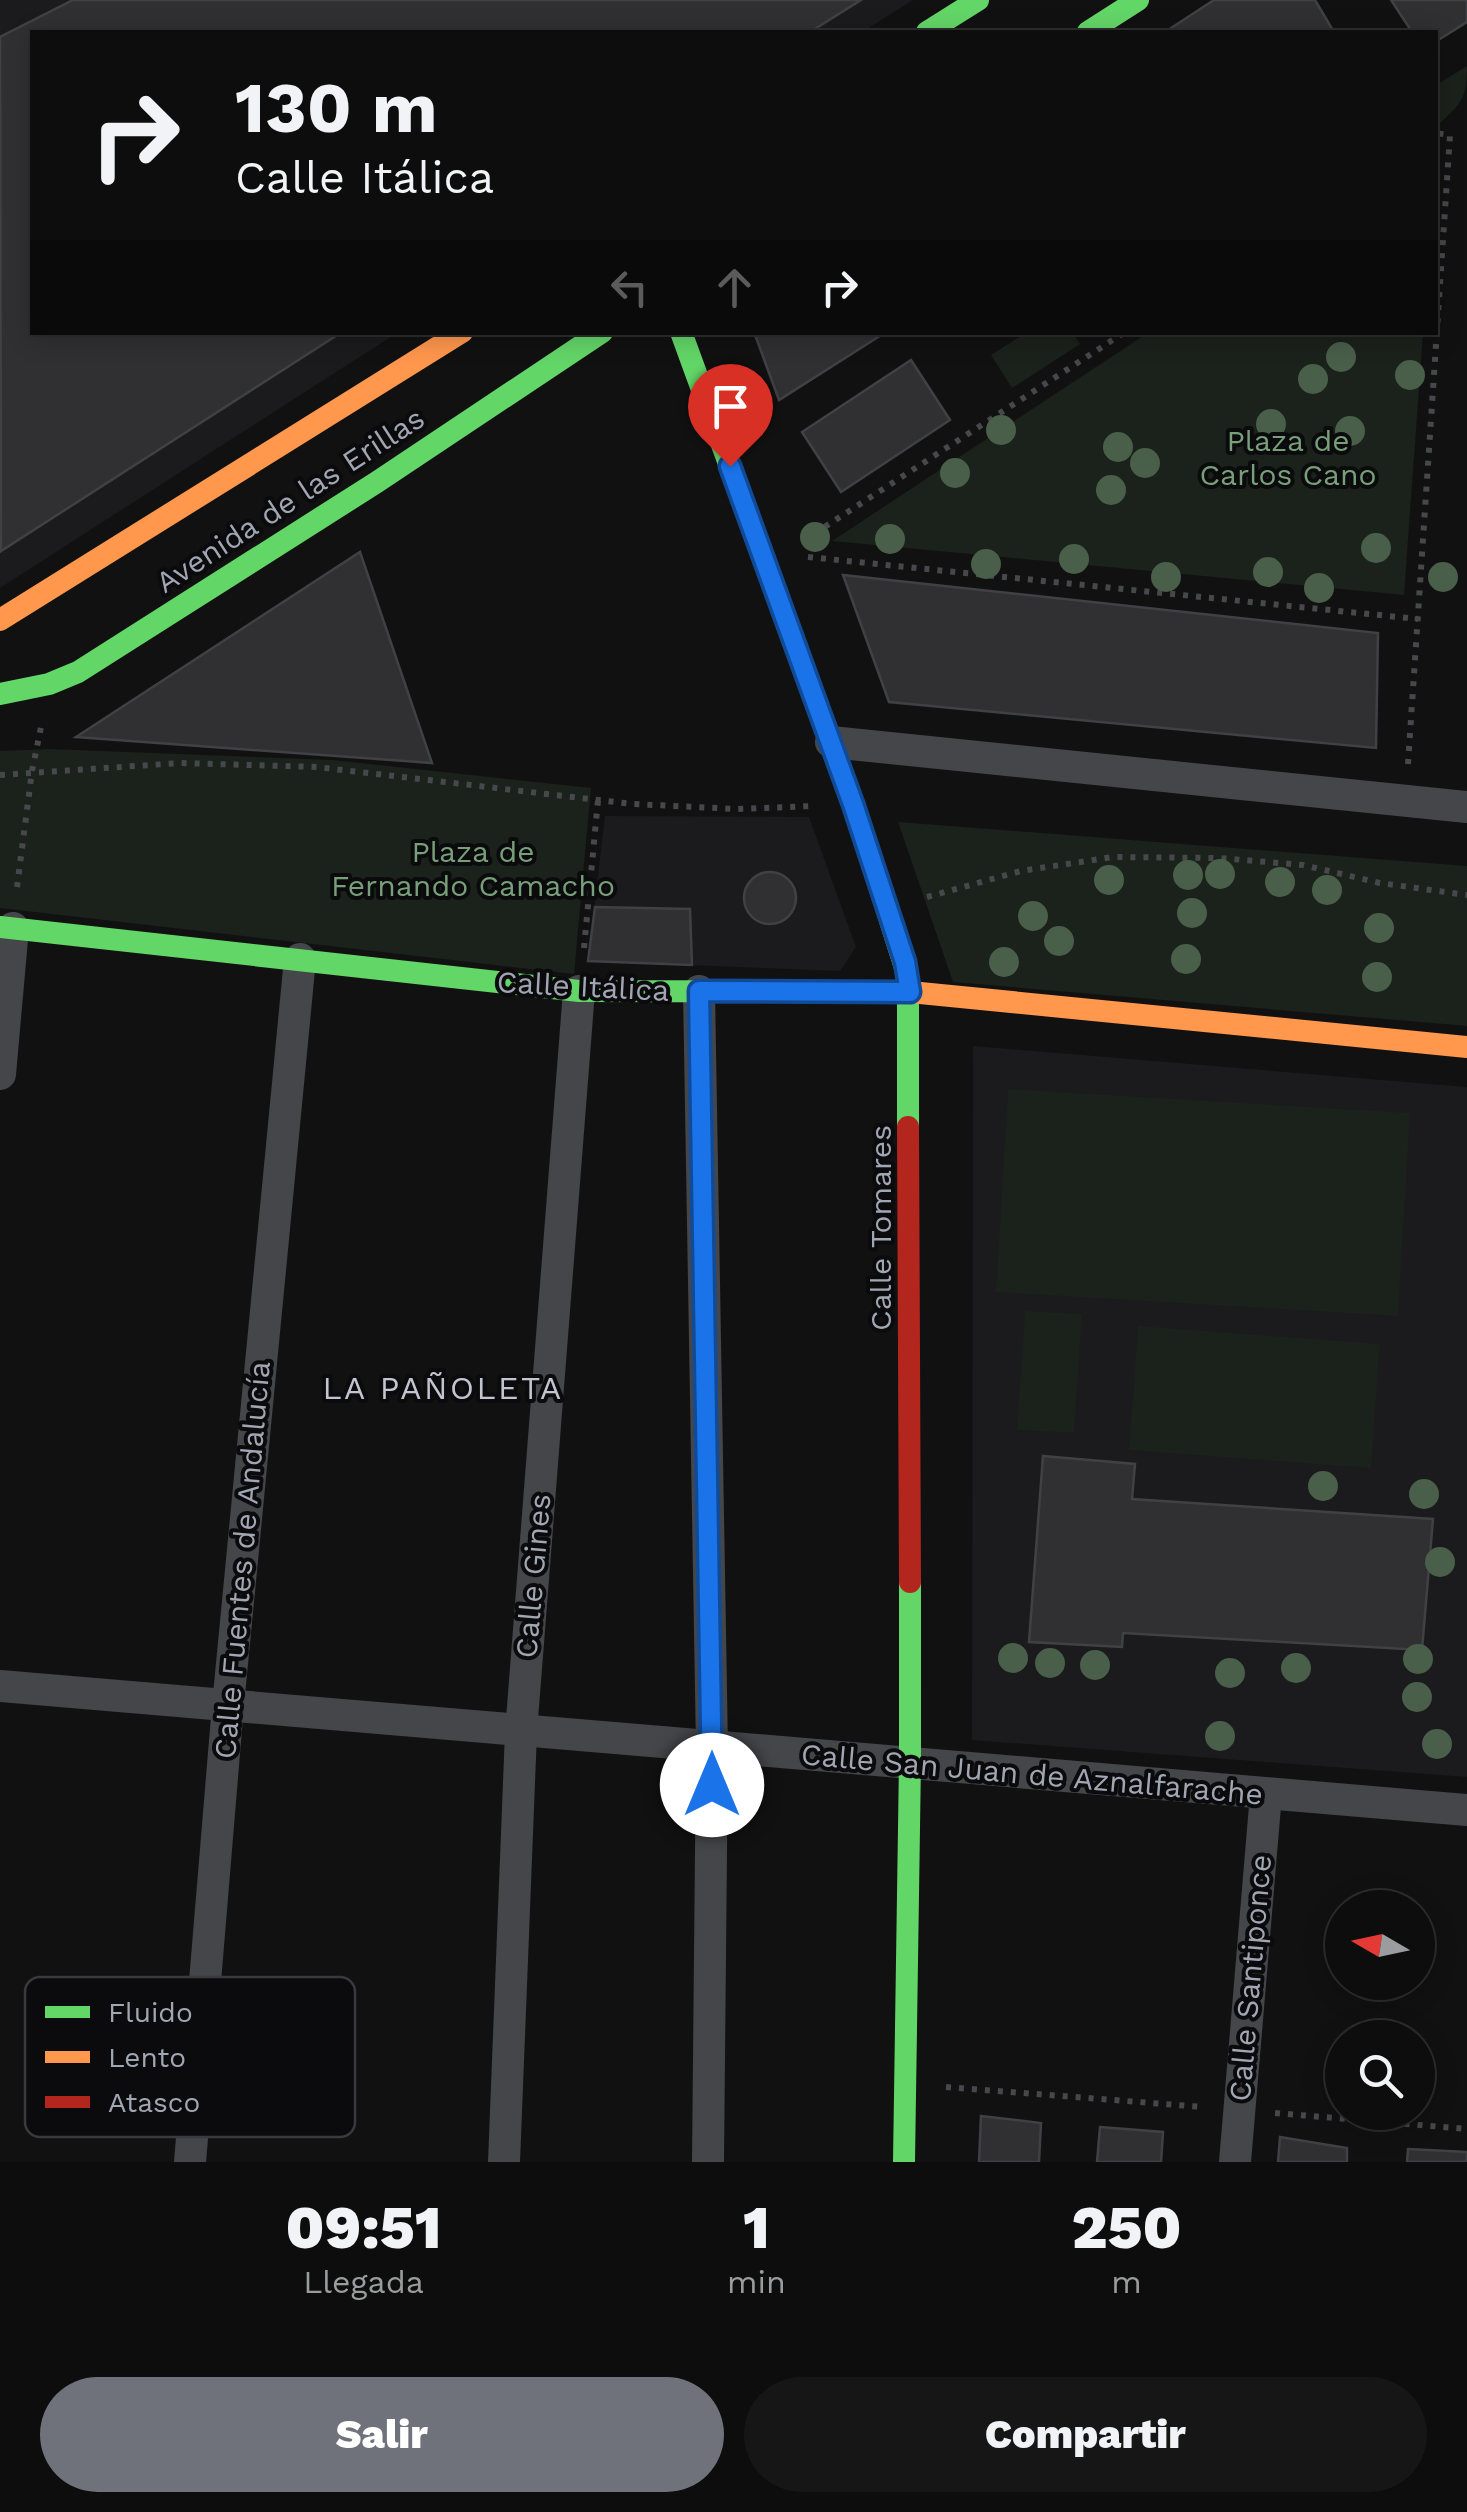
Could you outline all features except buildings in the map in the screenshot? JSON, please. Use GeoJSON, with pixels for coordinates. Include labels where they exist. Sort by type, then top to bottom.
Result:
{"type":"FeatureCollection","features":[{"type":"Feature","properties":{"kind":"street"},"geometry":{"type":"LineString","coordinates":[[931,30],[978,0]]}},
{"type":"Feature","properties":{"kind":"street"},"geometry":{"type":"LineString","coordinates":[[1091,30],[1138,0]]}},
{"type":"Feature","properties":{"kind":"street","name":"Avenida de las Erillas"},"geometry":{"type":"LineString","coordinates":[[0,620],[457,335]]}},
{"type":"Feature","properties":{"kind":"street","name":"Avenida de las Erillas"},"geometry":{"type":"LineString","coordinates":[[0,694],[36,689],[78,672],[377,482],[598,335]]}},
{"type":"Feature","properties":{"kind":"street","name":"Calle Tomares"},"geometry":{"type":"LineString","coordinates":[[682,335],[774,560],[830,742],[905,962],[910,992],[910,1762],[904,2162]]}},
{"type":"Feature","properties":{"kind":"street"},"geometry":{"type":"LineString","coordinates":[[830,742],[1467,807]]}},
{"type":"Feature","properties":{"kind":"street"},"geometry":{"type":"LineString","coordinates":[[0,1074],[6,927]]}},
{"type":"Feature","properties":{"kind":"street","name":"Calle Itálica"},"geometry":{"type":"LineString","coordinates":[[6,927],[579,991],[910,992],[1467,1047]]}},
{"type":"Feature","properties":{"kind":"street","name":"Calle Fuentes de Andalucía"},"geometry":{"type":"LineString","coordinates":[[205,1977],[300,959]]}},
{"type":"Feature","properties":{"kind":"street","name":"Calle Gines"},"geometry":{"type":"LineString","coordinates":[[504,2162],[521,1732],[579,991]]}},
{"type":"Feature","properties":{"kind":"street"},"geometry":{"type":"LineString","coordinates":[[699,991],[712,1748],[708,2162]]}},
{"type":"Feature","properties":{"kind":"street","name":"Calle San Juan de Aznalfarache"},"geometry":{"type":"LineString","coordinates":[[0,1686],[1467,1810]]}},
{"type":"Feature","properties":{"kind":"street","name":"Calle Santiponce"},"geometry":{"type":"LineString","coordinates":[[1235,2162],[1266,1794]]}},
{"type":"Feature","properties":{"kind":"street","name":"Calle Fuentes de Andalucía"},"geometry":{"type":"LineString","coordinates":[[190,2162],[192,2137]]}},
{"type":"Feature","properties":{"kind":"path"},"geometry":{"type":"LineString","coordinates":[[1438,133],[1450,135],[1438,316]]}},
{"type":"Feature","properties":{"kind":"path"},"geometry":{"type":"LineString","coordinates":[[774,560],[1120,335]]}},
{"type":"Feature","properties":{"kind":"path"},"geometry":{"type":"LineString","coordinates":[[1406,800],[1437,335]]}},
{"type":"Feature","properties":{"kind":"path"},"geometry":{"type":"LineString","coordinates":[[774,560],[1418,619]]}},
{"type":"Feature","properties":{"kind":"path"},"geometry":{"type":"LineString","coordinates":[[0,774],[180,763],[298,766],[678,807],[738,809],[853,804]]}},
{"type":"Feature","properties":{"kind":"path"},"geometry":{"type":"LineString","coordinates":[[19,860],[32,771]]}},
{"type":"Feature","properties":{"kind":"path"},"geometry":{"type":"LineString","coordinates":[[481,776],[484,786]]}},
{"type":"Feature","properties":{"kind":"path"},"geometry":{"type":"LineString","coordinates":[[585,936],[598,800]]}},
{"type":"Feature","properties":{"kind":"path"},"geometry":{"type":"LineString","coordinates":[[888,910],[1021,872],[1113,857],[1220,858],[1303,865],[1467,895]]}},
{"type":"Feature","properties":{"kind":"path"},"geometry":{"type":"LineString","coordinates":[[905,2084],[1467,2129]]}},
{"type":"Feature","properties":{"kind":"shaded area"},"geometry":{"type":"Polygon","coordinates":[[[0,0],[913,0],[865,30],[30,30],[30,335],[394,335],[0,588],[0,0]]]}},
{"type":"Feature","properties":{"kind":"shaded area"},"geometry":{"type":"Polygon","coordinates":[[[605,816],[809,817],[856,947],[840,971],[588,961],[605,816]]]}},
{"type":"Feature","properties":{"kind":"shaded area"},"geometry":{"type":"Polygon","coordinates":[[[973,1046],[1467,1087],[1467,1777],[972,1740],[973,1046]]]}},
{"type":"Feature","properties":{"kind":"green space"},"geometry":{"type":"Polygon","coordinates":[[[1467,66],[1462,99],[1439,124],[1438,122],[1438,84],[1467,66]]]}},
{"type":"Feature","properties":{"kind":"green space"},"geometry":{"type":"Polygon","coordinates":[[[1022,335],[1074,335],[1080,344],[1012,388],[991,355],[1022,335]]]}},
{"type":"Feature","properties":{"kind":"green space","name":"Plaza de Carlos Cano"},"geometry":{"type":"Polygon","coordinates":[[[1144,335],[1423,335],[1404,595],[832,541],[1144,335]]]}},
{"type":"Feature","properties":{"kind":"green space","name":"Plaza de Fernando Camacho"},"geometry":{"type":"Polygon","coordinates":[[[49,749],[333,760],[591,788],[574,974],[0,908],[0,751],[49,749]]]}},
{"type":"Feature","properties":{"kind":"green space"},"geometry":{"type":"Polygon","coordinates":[[[898,822],[1467,866],[1467,1026],[953,982],[898,822]]]}},
{"type":"Feature","properties":{"kind":"green space"},"geometry":{"type":"Polygon","coordinates":[[[1008,1089],[1410,1113],[1398,1316],[996,1292],[1008,1089]]]}},
{"type":"Feature","properties":{"kind":"green space"},"geometry":{"type":"Polygon","coordinates":[[[1025,1311],[1082,1314],[1074,1433],[1017,1430],[1025,1311]]]}},
{"type":"Feature","properties":{"kind":"green space"},"geometry":{"type":"Polygon","coordinates":[[[1138,1326],[1380,1344],[1371,1468],[1129,1450],[1138,1326]]]}},
{"type":"Feature","properties":{"kind":"traffic: fast"},"geometry":{"type":"LineString","coordinates":[[930,30],[978,0]]}},
{"type":"Feature","properties":{"kind":"traffic: fast"},"geometry":{"type":"LineString","coordinates":[[1091,30],[1138,0]]}},
{"type":"Feature","properties":{"kind":"traffic: fast"},"geometry":{"type":"LineString","coordinates":[[0,694],[49,684],[78,672],[377,482],[598,335]]}},
{"type":"Feature","properties":{"kind":"traffic: fast"},"geometry":{"type":"LineString","coordinates":[[682,335],[853,804],[908,977],[908,1127]]}},
{"type":"Feature","properties":{"kind":"traffic: fast"},"geometry":{"type":"LineString","coordinates":[[0,927],[579,991],[879,992]]}},
{"type":"Feature","properties":{"kind":"traffic: fast"},"geometry":{"type":"LineString","coordinates":[[904,2162],[910,1582]]}},
{"type":"Feature","properties":{"kind":"traffic: slow"},"geometry":{"type":"LineString","coordinates":[[0,620],[457,335]]}},
{"type":"Feature","properties":{"kind":"traffic: slow"},"geometry":{"type":"LineString","coordinates":[[879,992],[1467,1047]]}},
{"type":"Feature","properties":{"kind":"traffic: jam"},"geometry":{"type":"LineString","coordinates":[[908,1127],[910,1582]]}},
{"type":"Feature","properties":{"kind":"district","name":"LA PAÑOLETA"},"geometry":{"type":"Point","coordinates":[443,1388]}},
{"type":"Feature","properties":{"kind":"route"},"geometry":{"type":"LineString","coordinates":[[712,1785],[699,991],[910,992],[905,962],[853,804],[730,466]]}}]}
